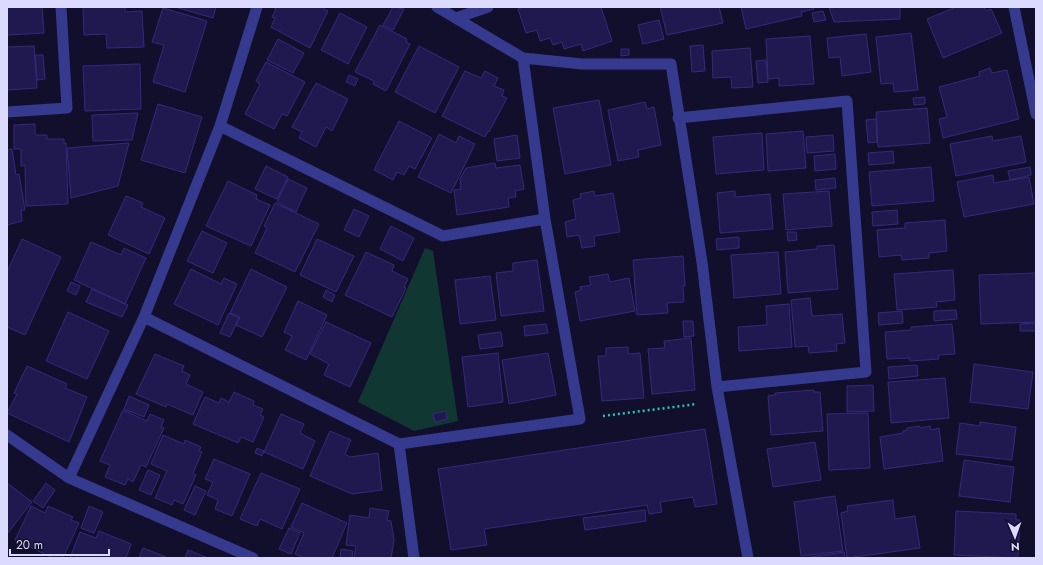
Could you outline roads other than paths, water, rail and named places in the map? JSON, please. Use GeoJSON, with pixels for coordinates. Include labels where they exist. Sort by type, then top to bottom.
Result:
{"type":"FeatureCollection","features":[{"type":"Feature","properties":{"kind":"street"},"geometry":{"type":"LineString","coordinates":[[7,112],[67,108],[61,7]]}},
{"type":"Feature","properties":{"kind":"street"},"geometry":{"type":"LineString","coordinates":[[69,478],[144,317],[220,126],[257,7]]}},
{"type":"Feature","properties":{"kind":"street"},"geometry":{"type":"LineString","coordinates":[[437,7],[523,58],[582,64],[671,64],[678,118],[702,262],[720,401],[748,558]]}},
{"type":"Feature","properties":{"kind":"street"},"geometry":{"type":"LineString","coordinates":[[456,18],[488,7]]}},
{"type":"Feature","properties":{"kind":"street"},"geometry":{"type":"LineString","coordinates":[[1014,7],[1036,114]]}},
{"type":"Feature","properties":{"kind":"street"},"geometry":{"type":"LineString","coordinates":[[144,317],[399,444],[580,419],[545,219],[523,58]]}},
{"type":"Feature","properties":{"kind":"street"},"geometry":{"type":"LineString","coordinates":[[678,118],[847,101],[866,372],[718,387]]}},
{"type":"Feature","properties":{"kind":"street"},"geometry":{"type":"LineString","coordinates":[[220,126],[443,236],[545,219]]}},
{"type":"Feature","properties":{"kind":"street"},"geometry":{"type":"LineString","coordinates":[[7,435],[69,478],[253,558]]}},
{"type":"Feature","properties":{"kind":"street"},"geometry":{"type":"LineString","coordinates":[[399,444],[414,558]]}}]}
